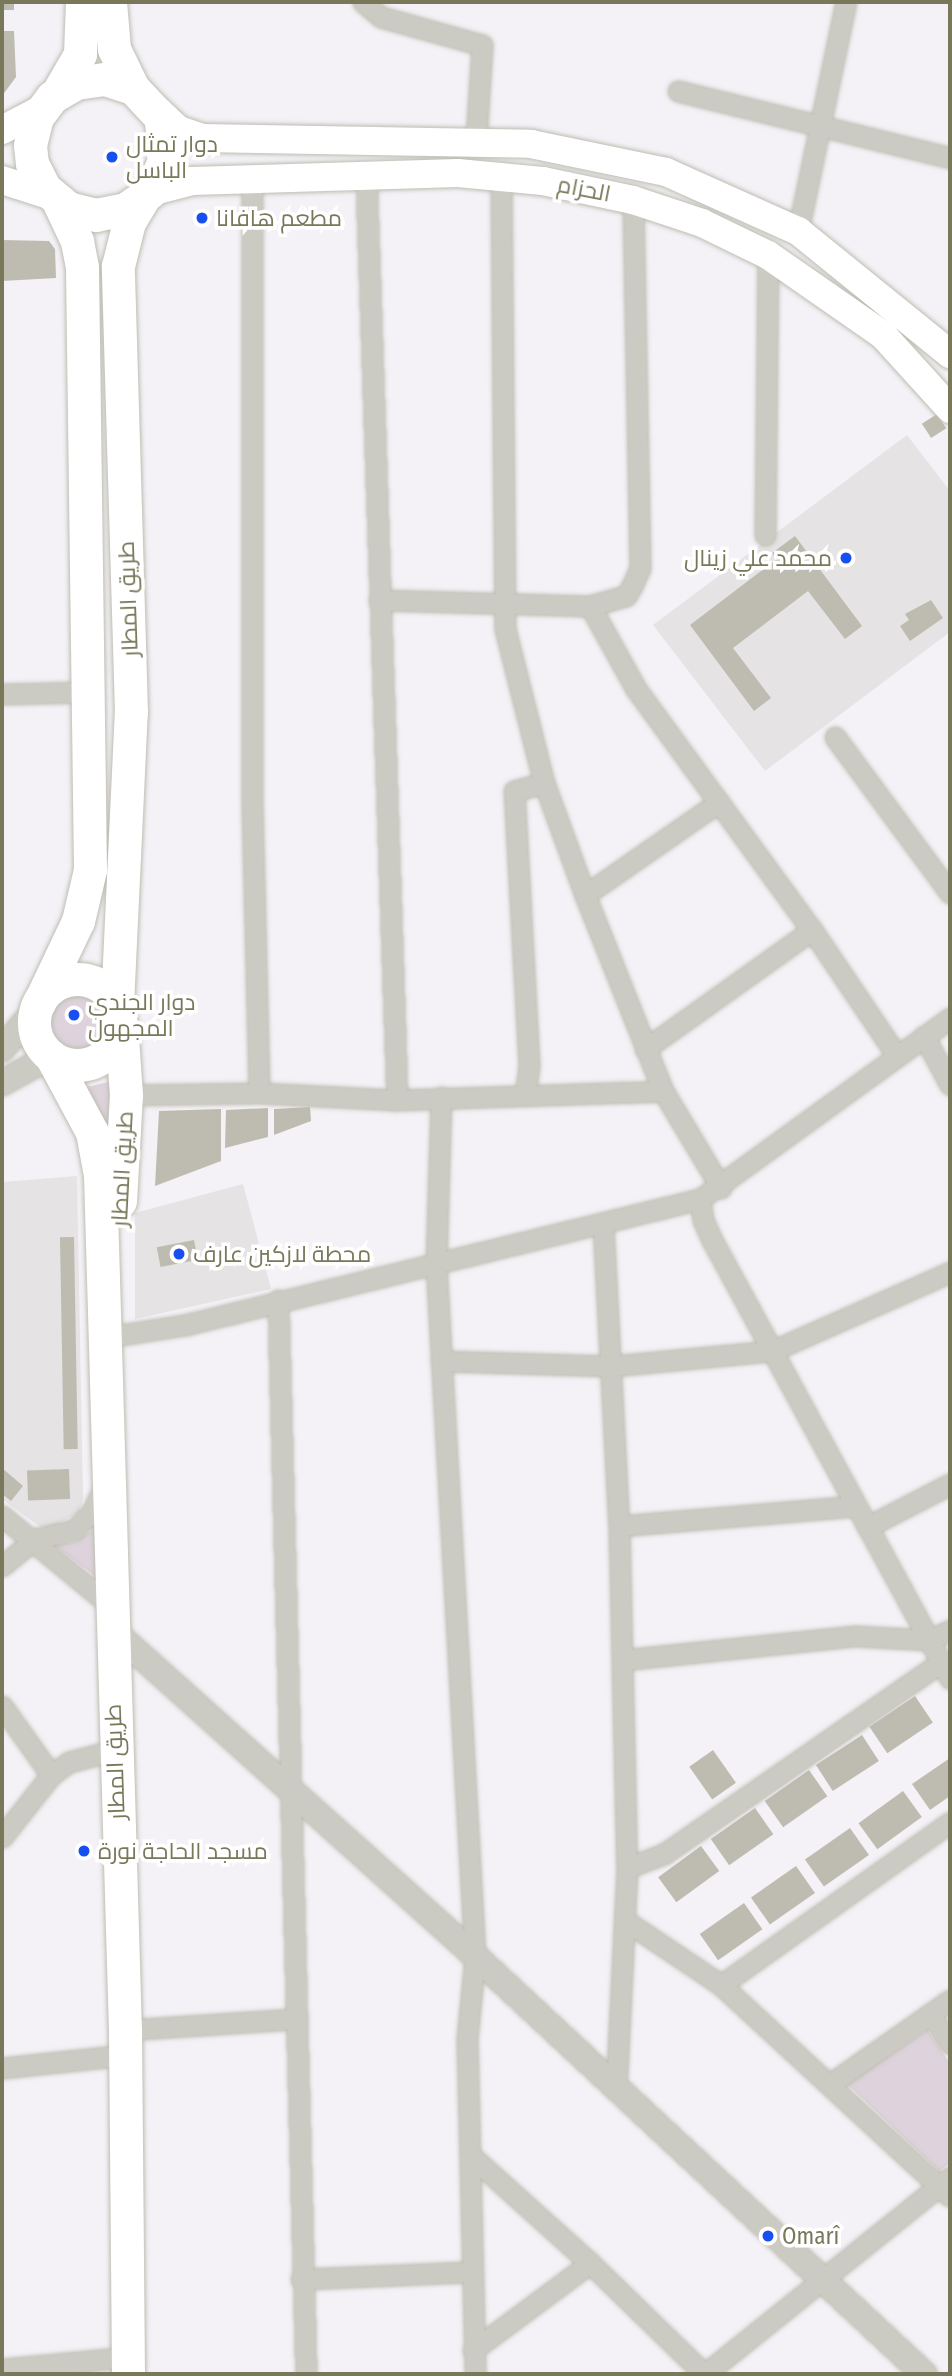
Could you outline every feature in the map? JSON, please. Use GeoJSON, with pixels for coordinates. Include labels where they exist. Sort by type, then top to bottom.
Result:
{"type":"FeatureCollection","features":[{"type":"Feature","properties":{"kind":"highway"},"geometry":{"type":"LineString","coordinates":[[37,1006],[57,984],[82,979],[106,989],[119,1011],[116,1042],[99,1060],[74,1065],[51,1056],[36,1035],[37,1006],[78,922],[88,885],[89,692],[82,267],[73,229],[35,173],[31,155],[33,126],[80,54],[82,2]]}},
{"type":"Feature","properties":{"kind":"highway"},"geometry":{"type":"LineString","coordinates":[[55,200],[96,215],[126,209],[146,195],[166,156],[166,136],[114,49],[110,2]]}},
{"type":"Feature","properties":{"kind":"highway"},"geometry":{"type":"LineString","coordinates":[[50,100],[95,79],[144,98]]}},
{"type":"Feature","properties":{"kind":"highway","name":"طريق المطار"},"geometry":{"type":"LineString","coordinates":[[106,1275],[119,1255],[126,1095],[119,1011],[131,712],[118,267],[129,222],[146,195]]}},
{"type":"Feature","properties":{"kind":"highway","name":"طريق المطار"},"geometry":{"type":"LineString","coordinates":[[51,1056],[96,1144],[106,1275],[110,1616],[125,2043],[128,2365]]}},
{"type":"Feature","properties":{"kind":"main road","name":"الحزام"},"geometry":{"type":"LineString","coordinates":[[144,98],[179,130],[202,138],[476,140],[573,151],[666,172],[798,231],[950,354]]}},
{"type":"Feature","properties":{"kind":"main road"},"geometry":{"type":"LineString","coordinates":[[2,130],[50,100]]}},
{"type":"Feature","properties":{"kind":"main road","name":"الحزام"},"geometry":{"type":"LineString","coordinates":[[146,195],[192,181],[366,174],[501,176],[633,200],[702,223],[768,255],[883,335],[950,409]]}},
{"type":"Feature","properties":{"kind":"main road"},"geometry":{"type":"LineString","coordinates":[[2,180],[55,200]]}},
{"type":"Feature","properties":{"kind":"street"},"geometry":{"type":"LineString","coordinates":[[363,2],[381,17],[482,45],[476,140]]}},
{"type":"Feature","properties":{"kind":"street"},"geometry":{"type":"LineString","coordinates":[[798,231],[846,2]]}},
{"type":"Feature","properties":{"kind":"street"},"geometry":{"type":"LineString","coordinates":[[678,91],[950,158]]}},
{"type":"Feature","properties":{"kind":"street"},"geometry":{"type":"LineString","coordinates":[[366,174],[397,1100]]}},
{"type":"Feature","properties":{"kind":"street"},"geometry":{"type":"LineString","coordinates":[[501,176],[505,629],[544,783],[584,895],[663,1091],[721,1188]]}},
{"type":"Feature","properties":{"kind":"street"},"geometry":{"type":"LineString","coordinates":[[252,179],[252,803],[259,1093]]}},
{"type":"Feature","properties":{"kind":"street"},"geometry":{"type":"LineString","coordinates":[[379,600],[590,606],[626,596],[640,568],[633,200]]}},
{"type":"Feature","properties":{"kind":"street"},"geometry":{"type":"LineString","coordinates":[[765,534],[768,255]]}},
{"type":"Feature","properties":{"kind":"street"},"geometry":{"type":"LineString","coordinates":[[590,606],[636,690],[812,930],[897,1056]]}},
{"type":"Feature","properties":{"kind":"street"},"geometry":{"type":"LineString","coordinates":[[2,695],[89,692]]}},
{"type":"Feature","properties":{"kind":"street"},"geometry":{"type":"LineString","coordinates":[[835,737],[950,893]]}},
{"type":"Feature","properties":{"kind":"street"},"geometry":{"type":"LineString","coordinates":[[525,1095],[529,1065],[514,791],[544,783]]}},
{"type":"Feature","properties":{"kind":"street"},"geometry":{"type":"LineString","coordinates":[[584,895],[719,802]]}},
{"type":"Feature","properties":{"kind":"street"},"geometry":{"type":"LineString","coordinates":[[645,1049],[812,930]]}},
{"type":"Feature","properties":{"kind":"street"},"geometry":{"type":"LineString","coordinates":[[2,1049],[37,1006]]}},
{"type":"Feature","properties":{"kind":"street"},"geometry":{"type":"LineString","coordinates":[[108,1337],[185,1325],[278,1300],[700,1199],[721,1188],[950,1018]]}},
{"type":"Feature","properties":{"kind":"street"},"geometry":{"type":"LineString","coordinates":[[924,1036],[950,1085]]}},
{"type":"Feature","properties":{"kind":"street"},"geometry":{"type":"LineString","coordinates":[[2,1083],[51,1056]]}},
{"type":"Feature","properties":{"kind":"street"},"geometry":{"type":"LineString","coordinates":[[126,1095],[259,1093],[397,1100],[663,1091]]}},
{"type":"Feature","properties":{"kind":"street"},"geometry":{"type":"LineString","coordinates":[[441,1097],[436,1263],[475,1957],[467,2039],[470,2272],[475,2374]]}},
{"type":"Feature","properties":{"kind":"street"},"geometry":{"type":"LineString","coordinates":[[627,1868],[664,1854],[946,1671],[702,1220],[700,1199]]}},
{"type":"Feature","properties":{"kind":"street"},"geometry":{"type":"LineString","coordinates":[[603,1224],[619,1526],[627,1868],[627,1922],[616,2089]]}},
{"type":"Feature","properties":{"kind":"street"},"geometry":{"type":"LineString","coordinates":[[441,1361],[612,1366],[772,1351],[950,1272]]}},
{"type":"Feature","properties":{"kind":"street"},"geometry":{"type":"LineString","coordinates":[[278,1300],[306,2374]]}},
{"type":"Feature","properties":{"kind":"street"},"geometry":{"type":"LineString","coordinates":[[2,1566],[35,1539],[67,1534],[85,1521],[107,1479]]}},
{"type":"Feature","properties":{"kind":"street"},"geometry":{"type":"LineString","coordinates":[[867,1527],[950,1484]]}},
{"type":"Feature","properties":{"kind":"street"},"geometry":{"type":"LineString","coordinates":[[619,1526],[856,1506]]}},
{"type":"Feature","properties":{"kind":"street"},"geometry":{"type":"LineString","coordinates":[[2,1516],[35,1539],[110,1616],[292,1790],[475,1957],[821,2282],[924,2374]]}},
{"type":"Feature","properties":{"kind":"street"},"geometry":{"type":"LineString","coordinates":[[622,1660],[856,1636],[929,1640],[950,1630]]}},
{"type":"Feature","properties":{"kind":"street"},"geometry":{"type":"LineString","coordinates":[[2,1706],[51,1775]]}},
{"type":"Feature","properties":{"kind":"street"},"geometry":{"type":"LineString","coordinates":[[2,1837],[51,1775],[69,1762],[115,1750]]}},
{"type":"Feature","properties":{"kind":"street"},"geometry":{"type":"LineString","coordinates":[[721,1985],[950,1822]]}},
{"type":"Feature","properties":{"kind":"street"},"geometry":{"type":"LineString","coordinates":[[470,2155],[590,2263],[704,2374],[946,2186],[721,1985],[627,1922]]}},
{"type":"Feature","properties":{"kind":"street"},"geometry":{"type":"LineString","coordinates":[[830,2084],[950,2000]]}},
{"type":"Feature","properties":{"kind":"street"},"geometry":{"type":"LineString","coordinates":[[930,2014],[950,2044]]}},
{"type":"Feature","properties":{"kind":"street"},"geometry":{"type":"LineString","coordinates":[[2,2067],[125,2043],[297,2019]]}},
{"type":"Feature","properties":{"kind":"street"},"geometry":{"type":"LineString","coordinates":[[473,2350],[590,2263]]}},
{"type":"Feature","properties":{"kind":"street"},"geometry":{"type":"LineString","coordinates":[[302,2279],[470,2272]]}},
{"type":"Feature","properties":{"kind":"street"},"geometry":{"type":"LineString","coordinates":[[2,2369],[128,2365]]}},
{"type":"Feature","properties":{"kind":"shaded area","name":"محمد علي زينال"},"geometry":{"type":"Polygon","coordinates":[[[907,435],[950,491],[950,632],[765,771],[653,625],[907,435]]]}},
{"type":"Feature","properties":{"kind":"shaded area"},"geometry":{"type":"Polygon","coordinates":[[[76,995],[87,997],[96,1003],[102,1012],[102,1034],[96,1043],[87,1049],[76,1051],[65,1049],[56,1043],[50,1034],[48,1023],[50,1012],[56,1003],[65,997],[76,995]]]}},
{"type":"Feature","properties":{"kind":"shaded area"},"geometry":{"type":"Polygon","coordinates":[[[112,1081],[111,1151],[83,1088],[112,1081]]]}},
{"type":"Feature","properties":{"kind":"shaded area"},"geometry":{"type":"Polygon","coordinates":[[[77,1176],[83,1499],[79,1512],[51,1528],[39,1526],[2,1499],[2,1182],[77,1176]]]}},
{"type":"Feature","properties":{"kind":"shaded area"},"geometry":{"type":"Polygon","coordinates":[[[243,1184],[271,1289],[135,1319],[135,1213],[243,1184]]]}},
{"type":"Feature","properties":{"kind":"shaded area"},"geometry":{"type":"Polygon","coordinates":[[[94,1529],[96,1577],[54,1545],[75,1542],[94,1529]]]}},
{"type":"Feature","properties":{"kind":"shaded area"},"geometry":{"type":"Polygon","coordinates":[[[927,2030],[950,2063],[950,2163],[939,2171],[847,2084],[927,2030]]]}},
{"type":"Feature","properties":{"kind":"building"},"geometry":{"type":"Polygon","coordinates":[[[2,2],[14,2],[14,10],[2,10],[2,2]]]}},
{"type":"Feature","properties":{"kind":"building"},"geometry":{"type":"Polygon","coordinates":[[[2,31],[14,31],[16,77],[2,96],[2,31]]]}},
{"type":"Feature","properties":{"kind":"building"},"geometry":{"type":"Polygon","coordinates":[[[2,240],[49,241],[55,249],[56,278],[2,281],[2,240]]]}},
{"type":"Feature","properties":{"kind":"building"},"geometry":{"type":"Polygon","coordinates":[[[937,414],[946,428],[931,438],[922,424],[937,414]]]}},
{"type":"Feature","properties":{"kind":"building"},"geometry":{"type":"Polygon","coordinates":[[[795,536],[862,626],[845,639],[808,591],[733,648],[771,698],[754,711],[690,625],[777,559],[772,553],[795,536]]]}},
{"type":"Feature","properties":{"kind":"building"},"geometry":{"type":"Polygon","coordinates":[[[931,600],[943,618],[910,641],[900,626],[909,620],[905,614],[931,600]]]}},
{"type":"Feature","properties":{"kind":"building"},"geometry":{"type":"Polygon","coordinates":[[[310,1107],[311,1121],[274,1135],[274,1109],[310,1107]]]}},
{"type":"Feature","properties":{"kind":"building"},"geometry":{"type":"Polygon","coordinates":[[[268,1108],[268,1137],[225,1148],[226,1110],[268,1108]]]}},
{"type":"Feature","properties":{"kind":"building"},"geometry":{"type":"Polygon","coordinates":[[[221,1109],[221,1161],[155,1186],[159,1111],[221,1109]]]}},
{"type":"Feature","properties":{"kind":"building"},"geometry":{"type":"Polygon","coordinates":[[[60,1237],[74,1237],[78,1449],[64,1449],[60,1237]]]}},
{"type":"Feature","properties":{"kind":"building"},"geometry":{"type":"Polygon","coordinates":[[[194,1240],[198,1260],[161,1267],[157,1247],[194,1240]]]}},
{"type":"Feature","properties":{"kind":"building"},"geometry":{"type":"Polygon","coordinates":[[[2,1468],[23,1486],[11,1501],[2,1494],[2,1468]]]}},
{"type":"Feature","properties":{"kind":"building"},"geometry":{"type":"Polygon","coordinates":[[[69,1469],[70,1499],[28,1500],[27,1470],[69,1469]]]}},
{"type":"Feature","properties":{"kind":"building"},"geometry":{"type":"Polygon","coordinates":[[[915,1696],[933,1723],[887,1753],[869,1727],[915,1696]]]}},
{"type":"Feature","properties":{"kind":"building"},"geometry":{"type":"Polygon","coordinates":[[[862,1735],[879,1761],[833,1791],[816,1765],[862,1735]]]}},
{"type":"Feature","properties":{"kind":"building"},"geometry":{"type":"Polygon","coordinates":[[[713,1750],[736,1783],[712,1799],[689,1767],[713,1750]]]}},
{"type":"Feature","properties":{"kind":"building"},"geometry":{"type":"Polygon","coordinates":[[[950,1758],[950,1796],[930,1810],[912,1784],[950,1758]]]}},
{"type":"Feature","properties":{"kind":"building"},"geometry":{"type":"Polygon","coordinates":[[[809,1770],[827,1796],[783,1827],[765,1801],[809,1770]]]}},
{"type":"Feature","properties":{"kind":"building"},"geometry":{"type":"Polygon","coordinates":[[[903,1791],[922,1817],[877,1849],[859,1823],[903,1791]]]}},
{"type":"Feature","properties":{"kind":"building"},"geometry":{"type":"Polygon","coordinates":[[[755,1808],[773,1834],[729,1865],[711,1839],[755,1808]]]}},
{"type":"Feature","properties":{"kind":"building"},"geometry":{"type":"Polygon","coordinates":[[[850,1828],[869,1855],[824,1887],[805,1860],[850,1828]]]}},
{"type":"Feature","properties":{"kind":"building"},"geometry":{"type":"Polygon","coordinates":[[[701,1846],[719,1871],[676,1902],[658,1877],[701,1846]]]}},
{"type":"Feature","properties":{"kind":"building"},"geometry":{"type":"Polygon","coordinates":[[[796,1866],[815,1893],[770,1925],[751,1898],[796,1866]]]}},
{"type":"Feature","properties":{"kind":"building"},"geometry":{"type":"Polygon","coordinates":[[[744,1903],[762,1929],[718,1960],[700,1934],[744,1903]]]}},
{"type":"Feature","properties":{"kind":"place","name":"دوار تمثال الباسل"},"geometry":{"type":"Point","coordinates":[112,157]}},
{"type":"Feature","properties":{"kind":"place","name":"مطعم هافانا"},"geometry":{"type":"Point","coordinates":[202,218]}},
{"type":"Feature","properties":{"kind":"place","name":"محمد علي زينال"},"geometry":{"type":"Point","coordinates":[846,558]}},
{"type":"Feature","properties":{"kind":"place","name":"دوار الجندي المجهول"},"geometry":{"type":"Point","coordinates":[74,1015]}},
{"type":"Feature","properties":{"kind":"place","name":"محطة لازكين عارف"},"geometry":{"type":"Point","coordinates":[179,1254]}},
{"type":"Feature","properties":{"kind":"place","name":"مسجد الحاجة نورة"},"geometry":{"type":"Point","coordinates":[84,1851]}},
{"type":"Feature","properties":{"kind":"place","name":"Omarî"},"geometry":{"type":"Point","coordinates":[768,2236]}}]}
